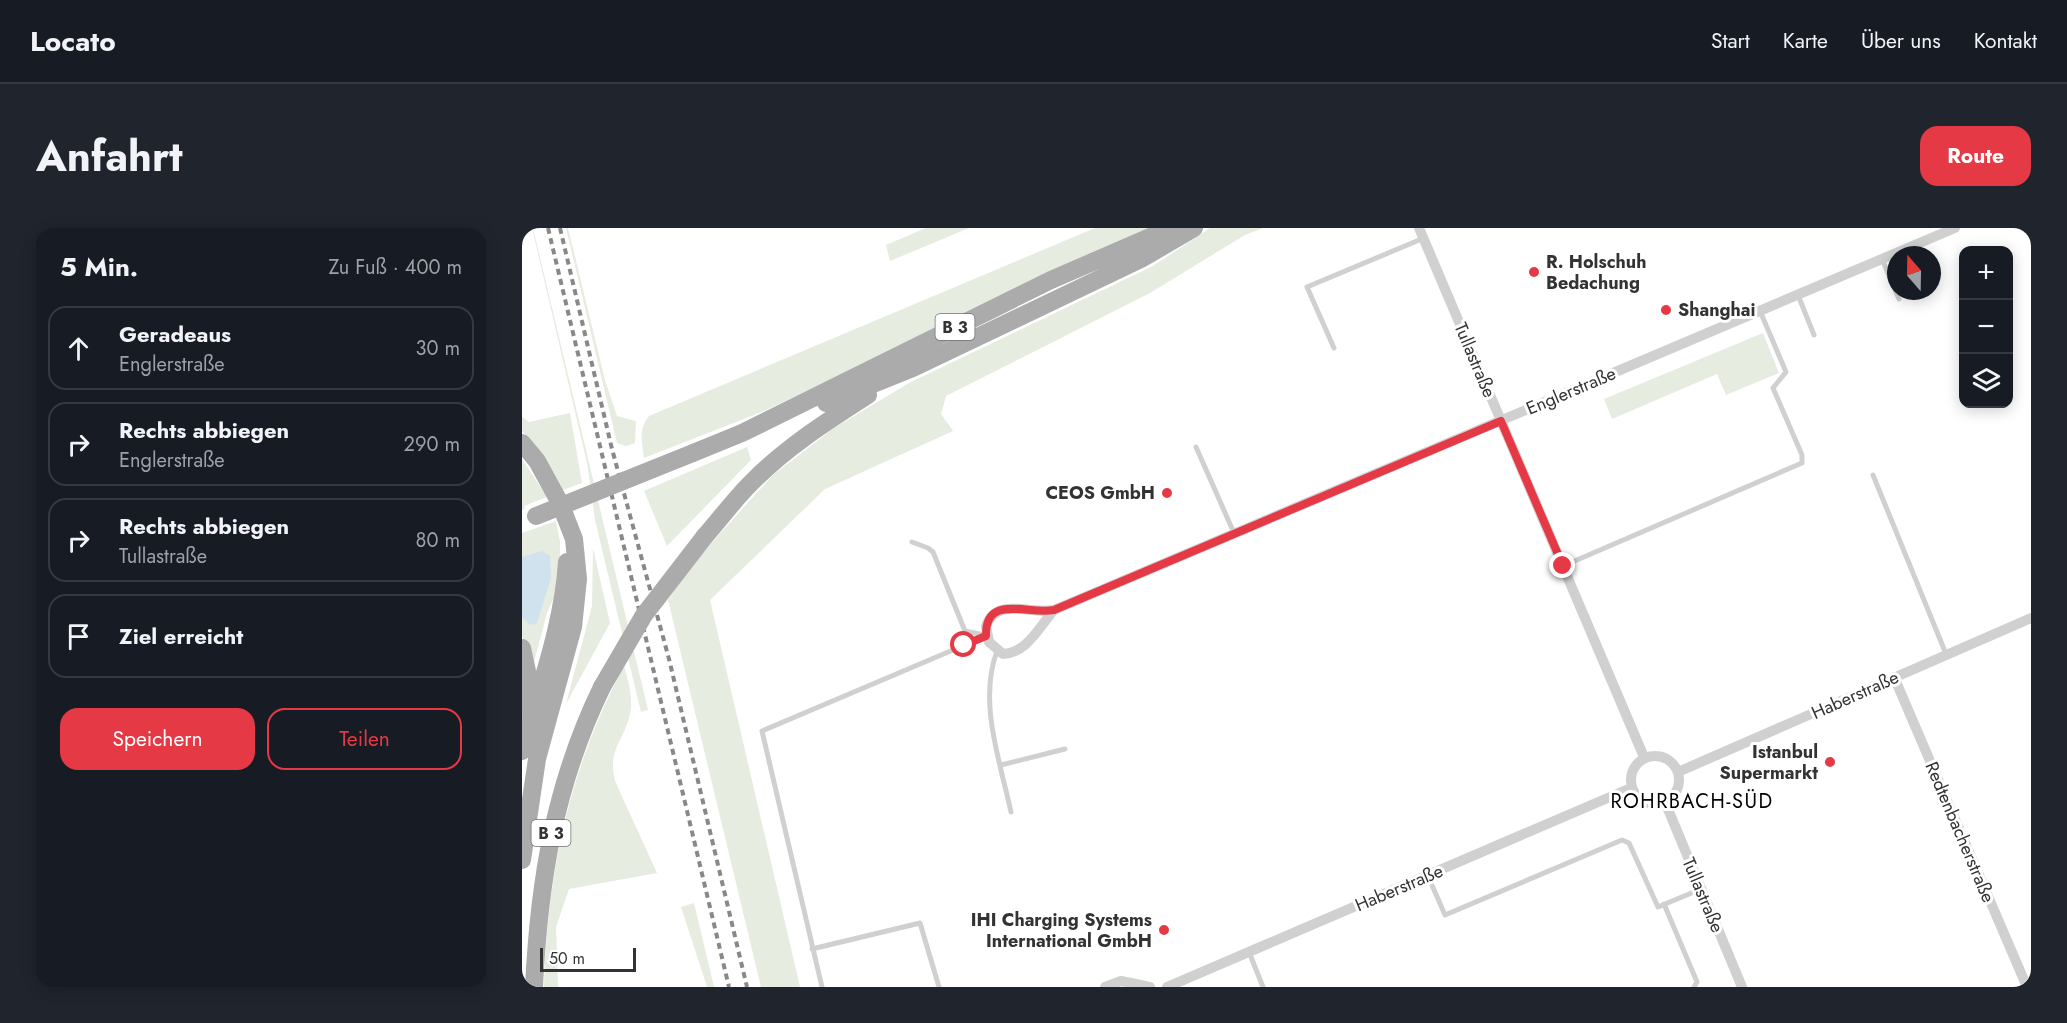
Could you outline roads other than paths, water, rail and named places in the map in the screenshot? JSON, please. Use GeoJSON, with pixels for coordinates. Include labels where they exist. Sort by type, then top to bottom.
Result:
{"type":"FeatureCollection","features":[{"type":"Feature","properties":{"kind":"main road","name":"B 3"},"geometry":{"type":"LineString","coordinates":[[529,518],[742,433],[1051,280],[1171,228]]}},
{"type":"Feature","properties":{"kind":"main road","name":"B 3"},"geometry":{"type":"LineString","coordinates":[[742,433],[775,424],[913,368],[1140,259],[1194,228]]}},
{"type":"Feature","properties":{"kind":"main road","name":"B 3"},"geometry":{"type":"LineString","coordinates":[[534,987],[536,939],[543,878],[557,806],[575,745],[602,687],[644,615],[705,536],[750,484],[797,442],[913,368]]}},
{"type":"Feature","properties":{"kind":"main road","name":"B 3"},"geometry":{"type":"LineString","coordinates":[[522,443],[537,461],[554,490],[574,539],[578,558],[577,603],[537,759],[522,860]]}},
{"type":"Feature","properties":{"kind":"main road","name":"B 3"},"geometry":{"type":"LineString","coordinates":[[522,751],[566,585],[565,521]]}},
{"type":"Feature","properties":{"kind":"main road"},"geometry":{"type":"LineString","coordinates":[[522,648],[528,676],[522,746]]}},
{"type":"Feature","properties":{"kind":"street","name":"Englerstraße"},"geometry":{"type":"LineString","coordinates":[[986,636],[989,618],[1005,608],[1039,612],[1054,610],[1955,228]]}},
{"type":"Feature","properties":{"kind":"street","name":"Tullastraße"},"geometry":{"type":"LineString","coordinates":[[1421,233],[1644,757]]}},
{"type":"Feature","properties":{"kind":"street","name":"Englerstraße"},"geometry":{"type":"LineString","coordinates":[[997,651],[1012,654],[1023,648],[1054,610]]}},
{"type":"Feature","properties":{"kind":"street","name":"Haberstraße"},"geometry":{"type":"LineString","coordinates":[[1678,772],[2031,618]]}},
{"type":"Feature","properties":{"kind":"street"},"geometry":{"type":"LineString","coordinates":[[986,636],[997,651]]}},
{"type":"Feature","properties":{"kind":"street","name":"Redtenbacherstraße"},"geometry":{"type":"LineString","coordinates":[[1894,677],[2027,987]]}},
{"type":"Feature","properties":{"kind":"street"},"geometry":{"type":"LineString","coordinates":[[1644,757],[1664,757],[1673,763],[1678,772],[1677,791],[1665,802],[1646,803],[1638,798],[1631,788],[1632,769],[1644,757]]}},
{"type":"Feature","properties":{"kind":"street","name":"Haberstraße"},"geometry":{"type":"LineString","coordinates":[[1167,987],[1631,788]]}},
{"type":"Feature","properties":{"kind":"street","name":"Tullastraße"},"geometry":{"type":"LineString","coordinates":[[1665,802],[1742,987]]}},
{"type":"Feature","properties":{"kind":"street"},"geometry":{"type":"LineString","coordinates":[[1105,987],[1121,981],[1150,987]]}},
{"type":"Feature","properties":{"kind":"lane"},"geometry":{"type":"LineString","coordinates":[[1334,348],[1307,287],[1421,233]]}},
{"type":"Feature","properties":{"kind":"lane"},"geometry":{"type":"LineString","coordinates":[[1881,258],[1887,272]]}},
{"type":"Feature","properties":{"kind":"lane"},"geometry":{"type":"LineString","coordinates":[[1797,294],[1814,334]]}},
{"type":"Feature","properties":{"kind":"lane"},"geometry":{"type":"LineString","coordinates":[[1563,566],[1802,463],[1802,455],[1773,388],[1786,372],[1760,310]]}},
{"type":"Feature","properties":{"kind":"lane"},"geometry":{"type":"LineString","coordinates":[[1196,447],[1234,533]]}},
{"type":"Feature","properties":{"kind":"lane"},"geometry":{"type":"LineString","coordinates":[[1874,475],[1946,654]]}},
{"type":"Feature","properties":{"kind":"lane"},"geometry":{"type":"LineString","coordinates":[[912,542],[933,552],[965,631],[986,636]]}},
{"type":"Feature","properties":{"kind":"lane"},"geometry":{"type":"LineString","coordinates":[[822,987],[762,731],[986,636]]}},
{"type":"Feature","properties":{"kind":"lane"},"geometry":{"type":"LineString","coordinates":[[997,651],[991,666],[989,711],[1011,812]]}},
{"type":"Feature","properties":{"kind":"lane"},"geometry":{"type":"LineString","coordinates":[[1001,765],[1065,749]]}},
{"type":"Feature","properties":{"kind":"lane"},"geometry":{"type":"LineString","coordinates":[[1428,876],[1445,915],[1622,840],[1629,843],[1658,907],[1701,889]]}},
{"type":"Feature","properties":{"kind":"lane"},"geometry":{"type":"LineString","coordinates":[[1664,904],[1697,982],[1694,987]]}},
{"type":"Feature","properties":{"kind":"lane"},"geometry":{"type":"LineString","coordinates":[[812,949],[920,923],[939,987]]}},
{"type":"Feature","properties":{"kind":"lane"},"geometry":{"type":"LineString","coordinates":[[1249,952],[1263,987]]}},
{"type":"Feature","properties":{"kind":"water"},"geometry":{"type":"Polygon","coordinates":[[[542,551],[550,556],[551,578],[537,623],[530,625],[522,617],[522,557],[542,551]]]}},
{"type":"Feature","properties":{"kind":"railway"},"geometry":{"type":"LineString","coordinates":[[548,228],[729,987]]}},
{"type":"Feature","properties":{"kind":"railway"},"geometry":{"type":"LineString","coordinates":[[560,228],[612,449],[669,659],[747,987]]}},
{"type":"Feature","properties":{"kind":"place","name":"R. Holschuh Bedachung"},"geometry":{"type":"Point","coordinates":[1534,272]}},
{"type":"Feature","properties":{"kind":"place","name":"Shanghai"},"geometry":{"type":"Point","coordinates":[1666,310]}},
{"type":"Feature","properties":{"kind":"place","name":"CEOS GmbH"},"geometry":{"type":"Point","coordinates":[1167,493]}},
{"type":"Feature","properties":{"kind":"place","name":"Istanbul Supermarkt"},"geometry":{"type":"Point","coordinates":[1830,762]}},
{"type":"Feature","properties":{"kind":"place","name":"IHI Charging Systems International GmbH"},"geometry":{"type":"Point","coordinates":[1164,930]}},
{"type":"Feature","properties":{"kind":"district","name":"ROHRBACH-SÜD"},"geometry":{"type":"Point","coordinates":[1692,801]}}]}
